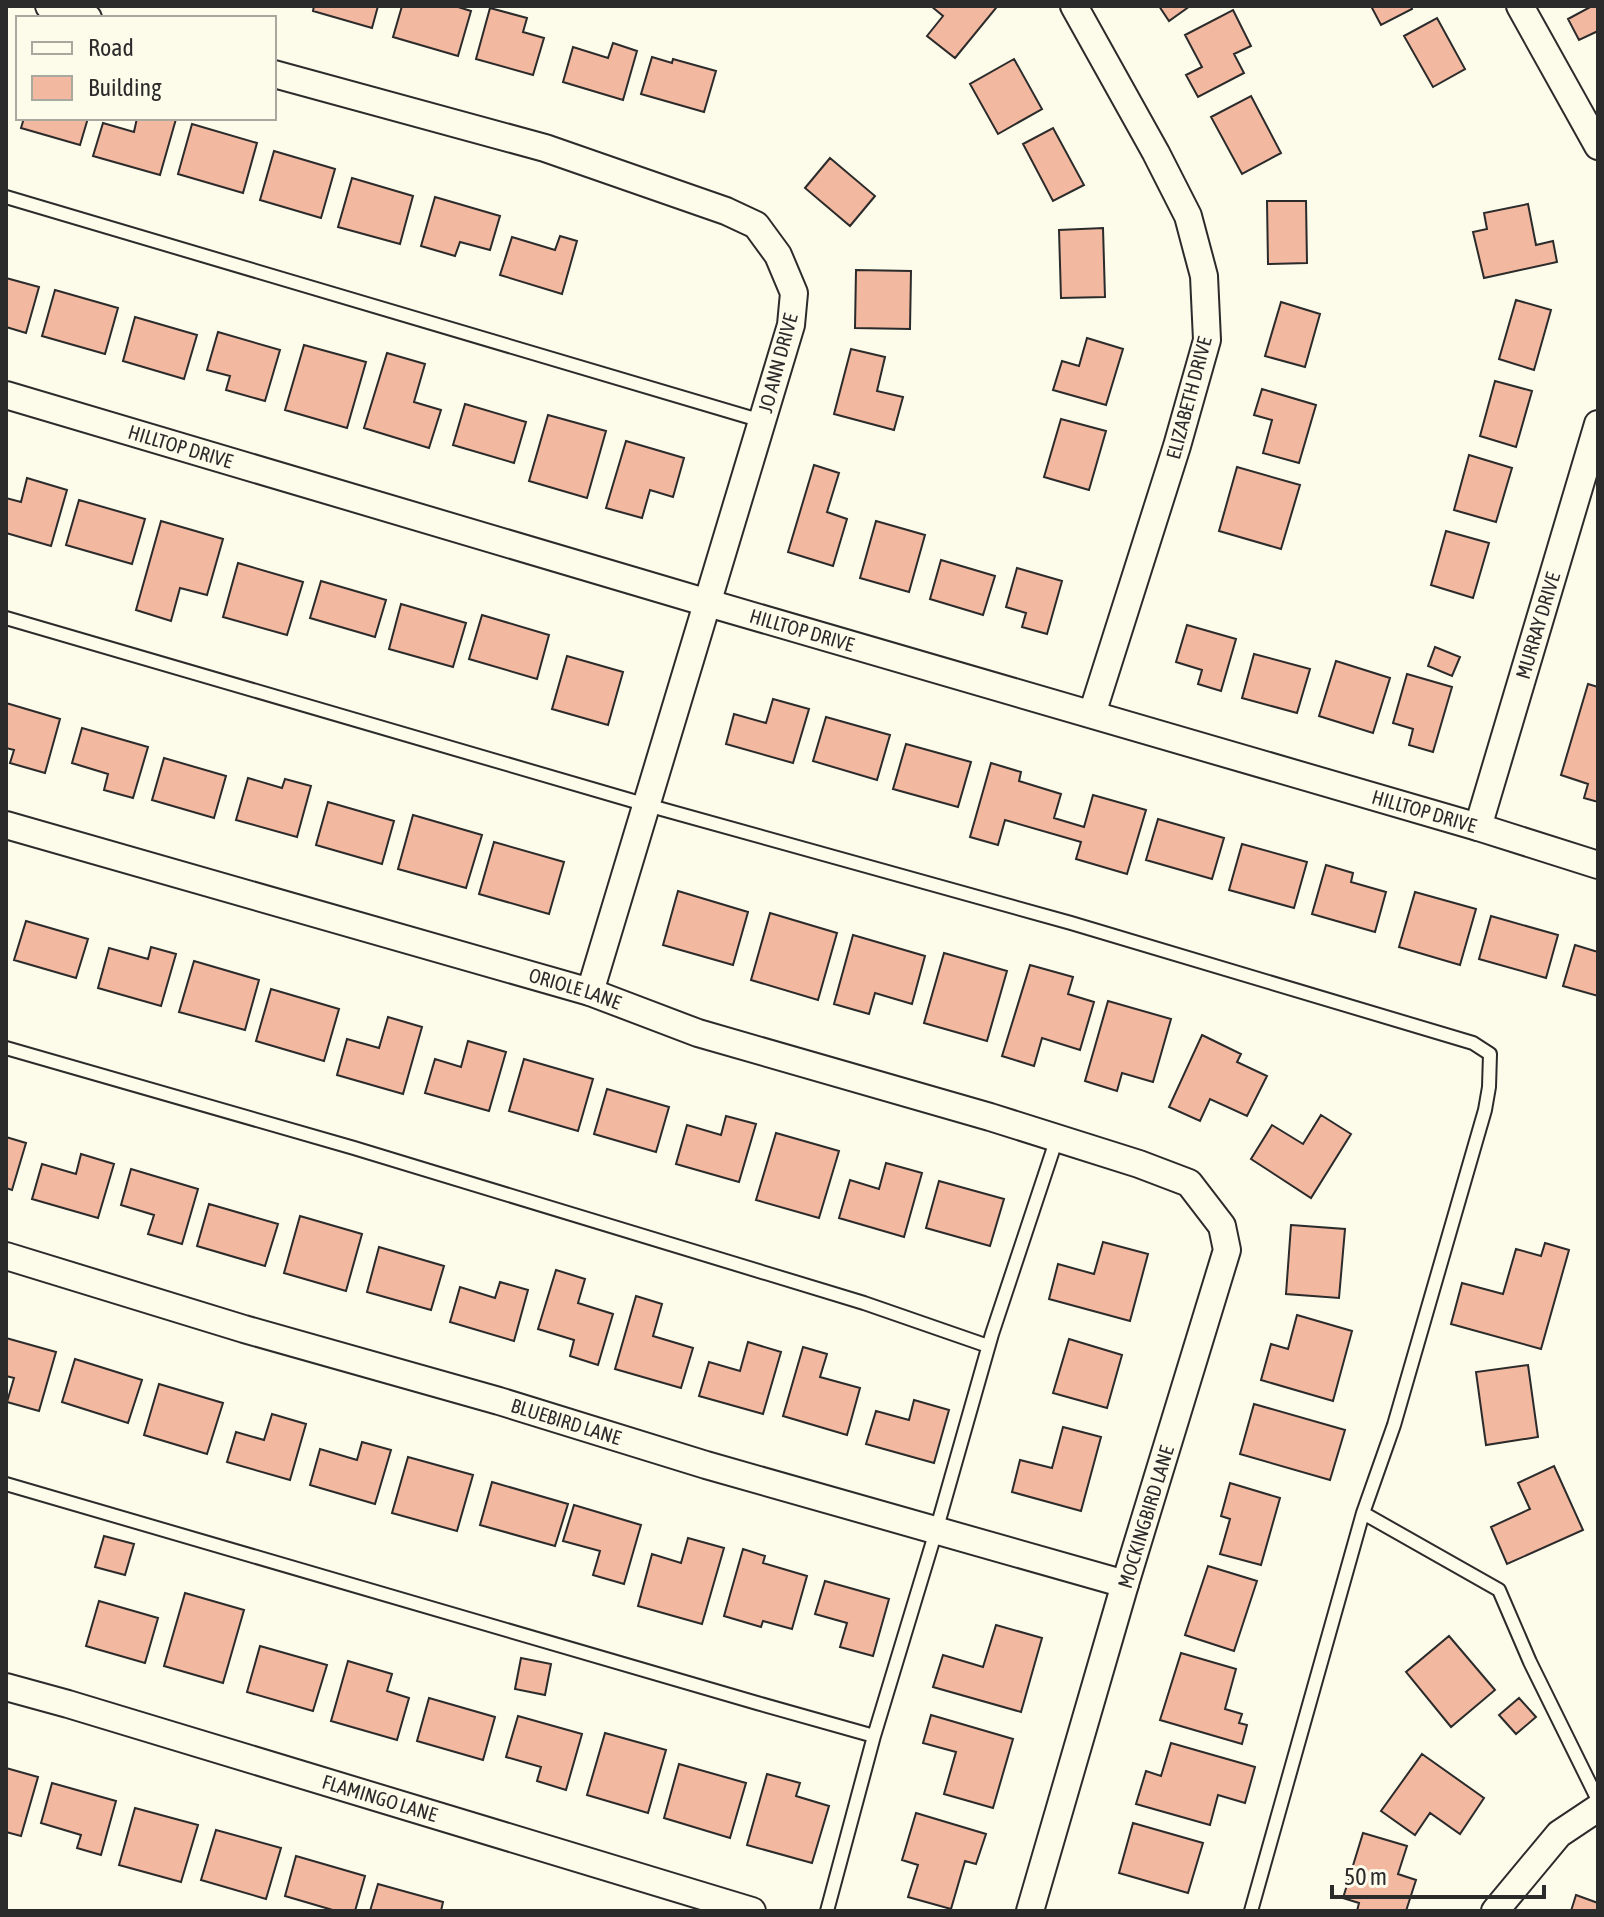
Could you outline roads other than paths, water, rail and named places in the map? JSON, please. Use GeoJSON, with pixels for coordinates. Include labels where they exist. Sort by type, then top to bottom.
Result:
{"type":"FeatureCollection","features":[{"type":"Feature","properties":{"kind":"street"},"geometry":{"type":"LineString","coordinates":[[49,6],[82,16]]}},
{"type":"Feature","properties":{"kind":"street","name":"ELIZABETH DRIVE"},"geometry":{"type":"LineString","coordinates":[[1074,6],[1188,216],[1204,276],[1207,340],[1177,446],[1092,714]]}},
{"type":"Feature","properties":{"kind":"street"},"geometry":{"type":"LineString","coordinates":[[1520,6],[1598,146]]}},
{"type":"Feature","properties":{"kind":"street","name":"JO ANN DRIVE"},"geometry":{"type":"LineString","coordinates":[[276,75],[545,148],[726,211],[756,225],[778,255],[794,293],[791,325],[590,992]]}},
{"type":"Feature","properties":{"kind":"street","name":"HILLTOP DRIVE"},"geometry":{"type":"LineString","coordinates":[[6,395],[1478,827],[1598,865]]}},
{"type":"Feature","properties":{"kind":"street","name":"MURRAY DRIVE"},"geometry":{"type":"LineString","coordinates":[[1478,827],[1598,424]]}},
{"type":"Feature","properties":{"kind":"street","name":"ORIOLE LANE"},"geometry":{"type":"LineString","coordinates":[[6,825],[590,992],[698,1033],[990,1117],[1139,1164]]}},
{"type":"Feature","properties":{"kind":"street","name":"MOCKINGBIRD LANE"},"geometry":{"type":"LineString","coordinates":[[1030,1911],[1227,1250],[1222,1226],[1189,1183],[1139,1164]]}},
{"type":"Feature","properties":{"kind":"street","name":"BLUEBIRD LANE"},"geometry":{"type":"LineString","coordinates":[[6,1256],[706,1465],[1125,1584]]}},
{"type":"Feature","properties":{"kind":"street","name":"FLAMINGO LANE"},"geometry":{"type":"LineString","coordinates":[[6,1687],[752,1911]]}},
{"type":"Feature","properties":{"kind":"street"},"geometry":{"type":"LineString","coordinates":[[1495,1911],[1559,1834],[1598,1808]]}},
{"type":"Feature","properties":{"kind":"lane"},"geometry":{"type":"LineString","coordinates":[[6,197],[762,421]]}},
{"type":"Feature","properties":{"kind":"lane"},"geometry":{"type":"LineString","coordinates":[[6,618],[647,805],[1071,923],[1473,1043],[1490,1054],[1485,1110],[1394,1425],[1363,1513],[1251,1911]]}},
{"type":"Feature","properties":{"kind":"lane"},"geometry":{"type":"LineString","coordinates":[[6,1048],[354,1148],[834,1294],[988,1346]]}},
{"type":"Feature","properties":{"kind":"lane"},"geometry":{"type":"LineString","coordinates":[[827,1911],[874,1736],[988,1346],[1057,1138]]}},
{"type":"Feature","properties":{"kind":"lane"},"geometry":{"type":"LineString","coordinates":[[6,1484],[874,1736]]}},
{"type":"Feature","properties":{"kind":"lane"},"geometry":{"type":"LineString","coordinates":[[1363,1513],[1499,1590],[1530,1662],[1598,1800]]}}]}
